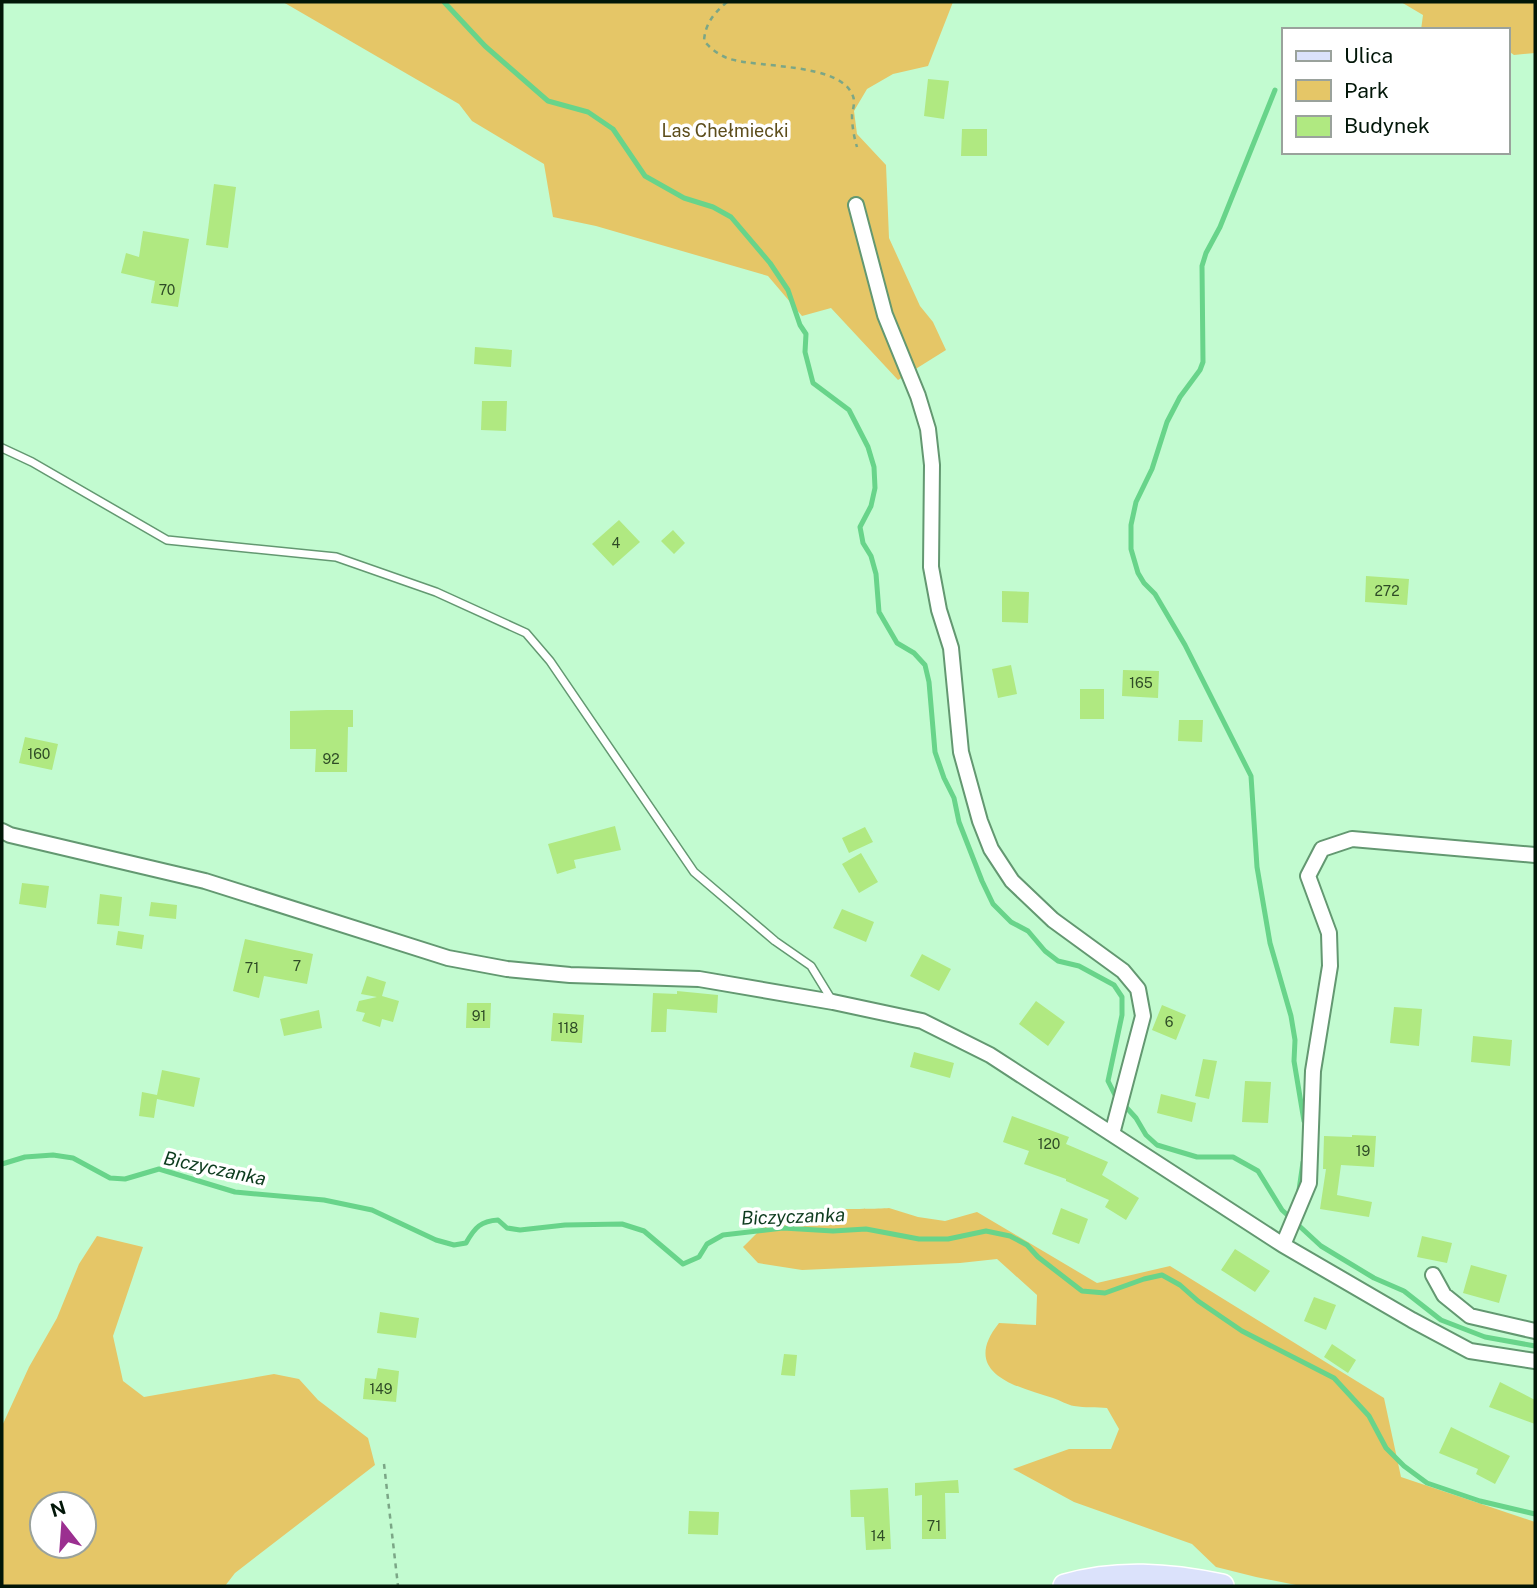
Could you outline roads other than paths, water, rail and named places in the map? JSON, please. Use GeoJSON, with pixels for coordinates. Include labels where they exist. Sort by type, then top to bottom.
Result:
{"type":"FeatureCollection","features":[{"type":"Feature","properties":{"kind":"main road"},"geometry":{"type":"LineString","coordinates":[[1065,1586],[1116,1576],[1145,1575],[1222,1586]]}},
{"type":"Feature","properties":{"kind":"street"},"geometry":{"type":"LineString","coordinates":[[856,205],[886,315],[928,429],[932,465],[931,567],[939,610],[951,648],[956,682],[957,723],[970,790],[991,849],[1012,881],[1053,920],[1123,971],[1138,989],[1143,1016],[1112,1133]]}},
{"type":"Feature","properties":{"kind":"street"},"geometry":{"type":"LineString","coordinates":[[2,831],[205,881],[449,958],[507,969],[570,975],[699,979],[833,1002],[922,1021],[990,1055],[1283,1245],[1412,1321],[1470,1351],[1535,1362]]}},
{"type":"Feature","properties":{"kind":"street"},"geometry":{"type":"LineString","coordinates":[[1283,1245],[1309,1183],[1314,1071],[1330,966],[1329,933],[1308,877],[1322,849],[1352,839],[1535,855]]}},
{"type":"Feature","properties":{"kind":"street"},"geometry":{"type":"LineString","coordinates":[[1433,1275],[1444,1295],[1470,1316],[1535,1331]]}},
{"type":"Feature","properties":{"kind":"lane"},"geometry":{"type":"LineString","coordinates":[[2,448],[32,462],[167,540],[336,557],[436,592],[526,633],[550,661],[694,872],[775,941],[811,966],[833,1002]]}},
{"type":"Feature","properties":{"kind":"waterway"},"geometry":{"type":"LineString","coordinates":[[444,2],[485,46],[548,101],[588,112],[613,129],[645,176],[684,198],[713,207],[731,217],[770,263],[788,290],[800,325],[806,334],[805,352],[813,383],[849,410],[868,447],[874,467],[875,488],[871,506],[860,527],[863,543],[871,556],[876,574],[879,612],[897,643],[914,653],[925,665],[935,752],[954,798],[959,822],[982,881],[993,904],[1011,922],[1028,931],[1045,951],[1058,961],[1079,966],[1114,985],[1122,997],[1122,1015],[1108,1081],[1115,1095],[1136,1118],[1146,1135],[1157,1145],[1197,1157],[1233,1157],[1258,1171],[1282,1210],[1321,1246],[1374,1278],[1404,1291],[1441,1320],[1485,1337],[1535,1346]]}},
{"type":"Feature","properties":{"kind":"waterway"},"geometry":{"type":"LineString","coordinates":[[1275,90],[1220,227],[1206,253],[1202,266],[1203,362],[1167,422],[1152,469],[1136,502],[1131,525],[1131,549],[1138,573],[1155,594],[1185,645],[1251,776],[1257,867],[1270,943],[1291,1016],[1295,1040],[1294,1061],[1304,1121]]}},
{"type":"Feature","properties":{"kind":"waterway","name":"Biczyczanka"},"geometry":{"type":"LineString","coordinates":[[2,1164],[25,1157],[53,1155],[73,1158],[110,1178],[125,1179],[159,1169],[235,1192],[324,1200],[372,1210],[436,1240],[454,1245],[466,1243],[479,1226],[498,1220],[507,1228],[520,1230],[565,1225],[622,1224],[644,1231],[683,1264],[699,1257],[707,1244],[723,1235],[783,1228],[833,1231],[866,1229],[919,1239],[948,1239],[986,1231],[1010,1236],[1027,1245],[1038,1257],[1082,1291],[1105,1293],[1162,1275],[1180,1285],[1198,1301],[1242,1331],[1334,1378],[1369,1416],[1386,1448],[1427,1483],[1480,1501],[1535,1514]]}},
{"type":"Feature","properties":{"kind":"waterway"},"geometry":{"type":"LineString","coordinates":[[1299,1190],[1303,1162]]}},
{"type":"Feature","properties":{"kind":"park label","name":"Las Chełmiecki"},"geometry":{"type":"Point","coordinates":[725,131]}}]}
